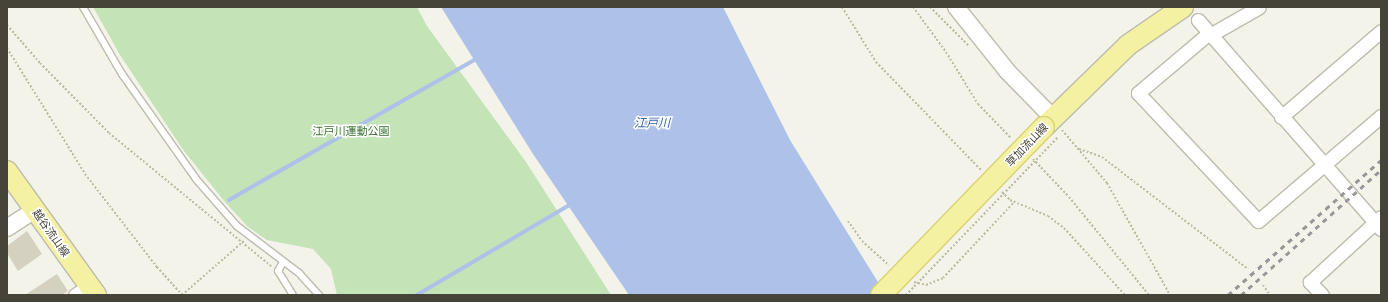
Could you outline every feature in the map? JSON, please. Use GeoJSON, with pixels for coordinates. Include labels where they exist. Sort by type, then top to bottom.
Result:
{"type":"FeatureCollection","features":[{"type":"Feature","properties":{"kind":"main road","name":"草加流山線"},"geometry":{"type":"LineString","coordinates":[[882,295],[1052,127],[1128,45],[1190,13]]}},
{"type":"Feature","properties":{"kind":"main road","name":"越谷流山線"},"geometry":{"type":"LineString","coordinates":[[7,171],[35,210],[87,292]]}},
{"type":"Feature","properties":{"kind":"street"},"geometry":{"type":"LineString","coordinates":[[956,7],[1052,127]]}},
{"type":"Feature","properties":{"kind":"street"},"geometry":{"type":"LineString","coordinates":[[1259,7],[1210,34],[1138,93],[1258,221],[1381,116]]}},
{"type":"Feature","properties":{"kind":"street"},"geometry":{"type":"LineString","coordinates":[[1190,13],[1323,164],[1379,223],[1310,282],[1322,295]]}},
{"type":"Feature","properties":{"kind":"street"},"geometry":{"type":"LineString","coordinates":[[1281,117],[1381,31]]}},
{"type":"Feature","properties":{"kind":"street"},"geometry":{"type":"LineString","coordinates":[[7,228],[35,210]]}},
{"type":"Feature","properties":{"kind":"lane"},"geometry":{"type":"LineString","coordinates":[[83,7],[122,74],[196,179],[237,226],[299,273],[319,295]]}},
{"type":"Feature","properties":{"kind":"lane"},"geometry":{"type":"LineString","coordinates":[[283,262],[278,271],[293,295]]}},
{"type":"Feature","properties":{"kind":"path"},"geometry":{"type":"LineString","coordinates":[[842,7],[876,62]]}},
{"type":"Feature","properties":{"kind":"path"},"geometry":{"type":"LineString","coordinates":[[7,25],[40,63],[110,133],[241,244],[278,271]]}},
{"type":"Feature","properties":{"kind":"path"},"geometry":{"type":"LineString","coordinates":[[7,48],[85,174],[157,267],[182,295],[241,244]]}},
{"type":"Feature","properties":{"kind":"path"},"geometry":{"type":"LineString","coordinates":[[906,295],[1052,127],[1078,149],[1107,184],[1170,295]]}},
{"type":"Feature","properties":{"kind":"path"},"geometry":{"type":"LineString","coordinates":[[1078,149],[1102,157],[1215,242],[1248,269]]}},
{"type":"Feature","properties":{"kind":"path"},"geometry":{"type":"LineString","coordinates":[[1263,285],[1270,295]]}},
{"type":"Feature","properties":{"kind":"green space","name":"江戸川運動公園"},"geometry":{"type":"Polygon","coordinates":[[[93,7],[417,7],[427,26],[526,162],[611,295],[337,295],[331,269],[313,249],[267,240],[248,227],[225,202],[184,151],[120,55],[93,7]]]}},
{"type":"Feature","properties":{"kind":"water","name":"江戸川"},"geometry":{"type":"Polygon","coordinates":[[[441,7],[723,7],[790,140],[886,295],[629,295],[533,154],[441,7]]]}},
{"type":"Feature","properties":{"kind":"building"},"geometry":{"type":"Polygon","coordinates":[[[27,231],[42,254],[18,271],[7,253],[7,246],[27,231]]]}},
{"type":"Feature","properties":{"kind":"building"},"geometry":{"type":"Polygon","coordinates":[[[57,274],[68,291],[62,295],[25,295],[57,274]]]}},
{"type":"Feature","properties":{"kind":"waterway"},"geometry":{"type":"LineString","coordinates":[[229,200],[478,58]]}},
{"type":"Feature","properties":{"kind":"waterway"},"geometry":{"type":"LineString","coordinates":[[417,295],[573,203]]}},
{"type":"Feature","properties":{"kind":"railway"},"geometry":{"type":"LineString","coordinates":[[1228,295],[1381,160]]}},
{"type":"Feature","properties":{"kind":"railway"},"geometry":{"type":"LineString","coordinates":[[1241,295],[1381,170]]}}]}
